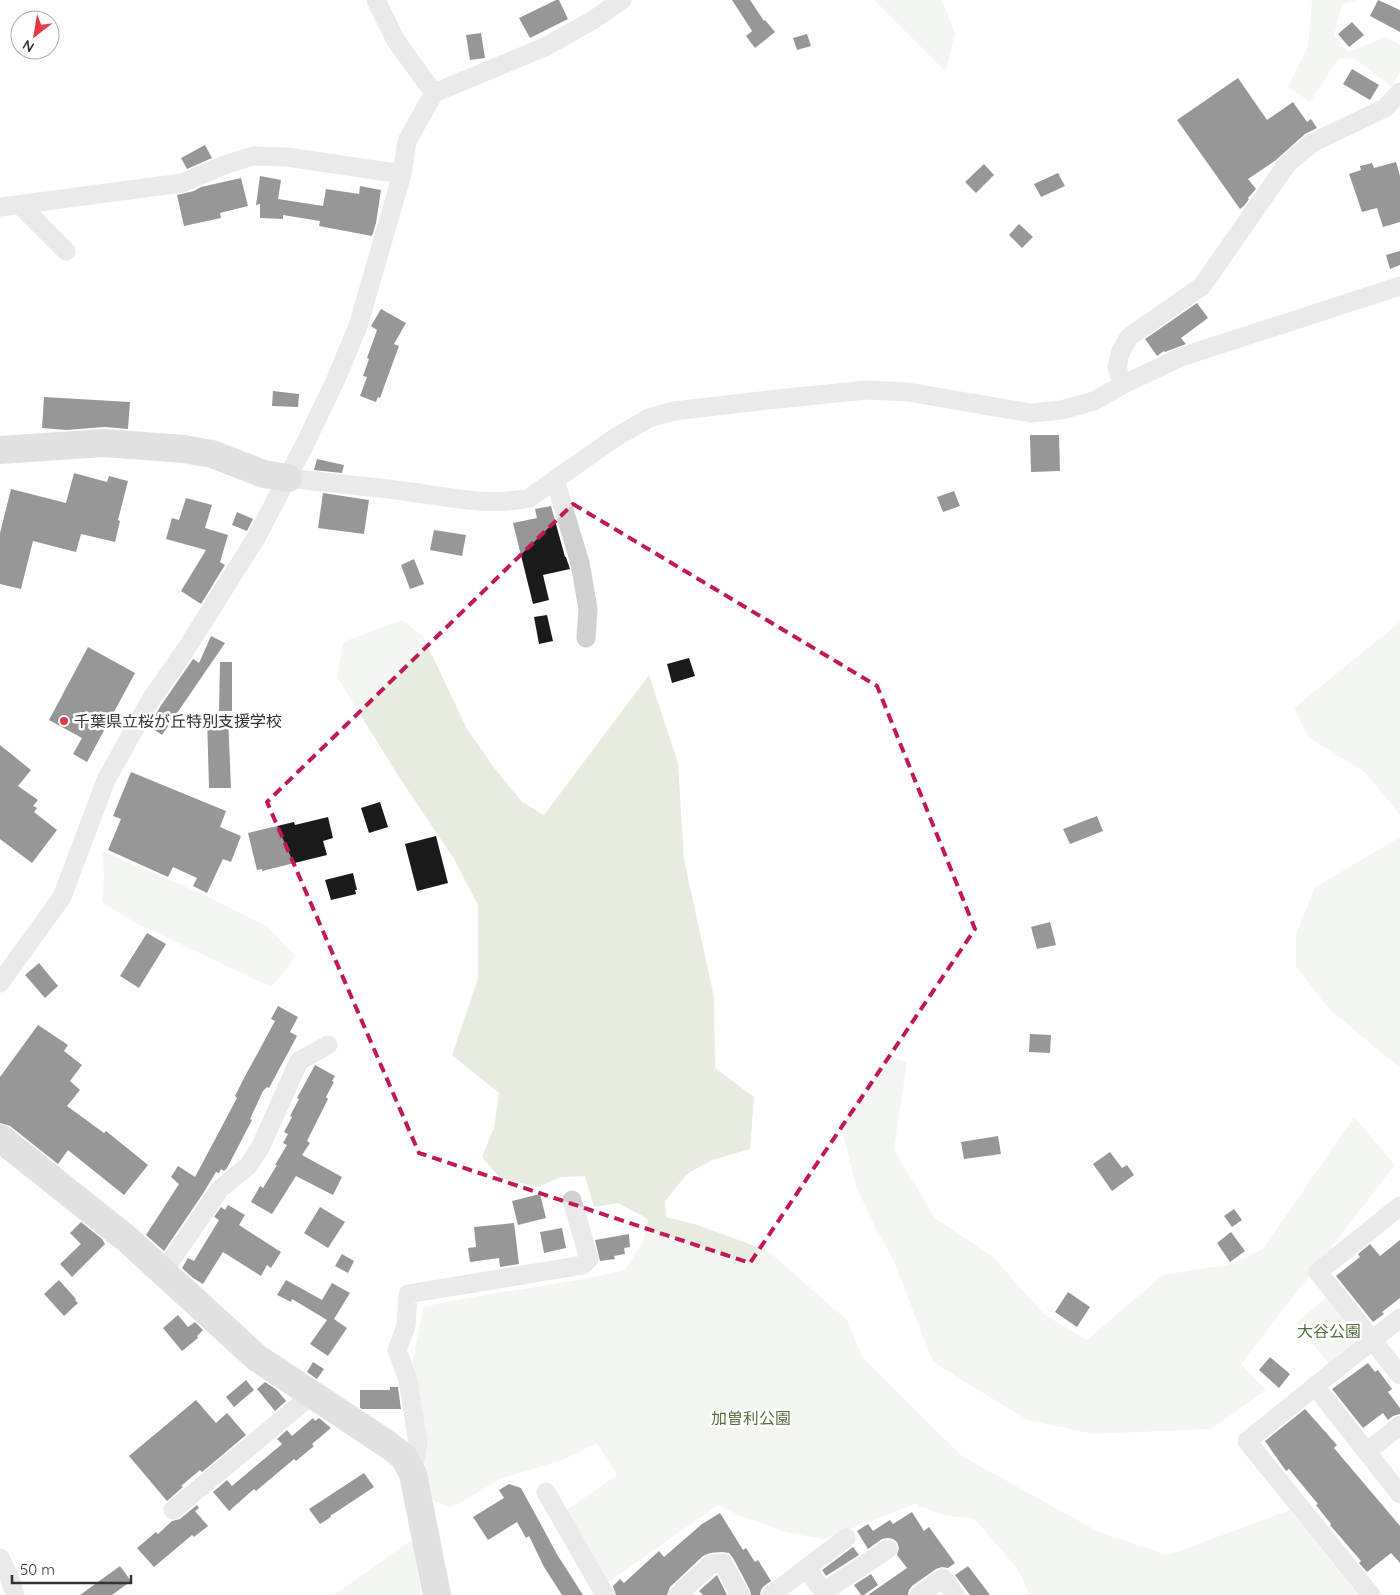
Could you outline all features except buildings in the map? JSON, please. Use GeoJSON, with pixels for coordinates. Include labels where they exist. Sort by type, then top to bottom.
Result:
{"type":"FeatureCollection","features":[{"type":"Feature","properties":{"kind":"street"},"geometry":{"type":"LineString","coordinates":[[376,0],[396,41],[434,93]]}},
{"type":"Feature","properties":{"kind":"street"},"geometry":{"type":"LineString","coordinates":[[0,983],[62,897],[106,780],[150,701],[186,649],[256,538],[288,478],[336,379],[358,326],[402,174],[407,141],[434,93],[545,47],[593,20],[622,0]]}},
{"type":"Feature","properties":{"kind":"street"},"geometry":{"type":"LineString","coordinates":[[1122,385],[1117,367],[1120,353],[1130,337],[1202,286],[1287,164],[1312,143],[1385,108],[1400,92]]}},
{"type":"Feature","properties":{"kind":"street"},"geometry":{"type":"LineString","coordinates":[[0,207],[87,194],[182,183],[224,165],[253,156],[287,157],[402,174]]}},
{"type":"Feature","properties":{"kind":"street"},"geometry":{"type":"LineString","coordinates":[[20,205],[66,251]]}},
{"type":"Feature","properties":{"kind":"street"},"geometry":{"type":"LineString","coordinates":[[0,450],[104,443],[184,449],[212,454],[264,474],[288,478],[410,492],[463,501],[513,502],[529,498],[611,440],[649,418],[674,411],[867,390],[908,392],[1031,413],[1062,410],[1094,401],[1122,385],[1181,357],[1400,286]]}},
{"type":"Feature","properties":{"kind":"street"},"geometry":{"type":"LineString","coordinates":[[555,480],[580,563],[588,609],[586,638]]}},
{"type":"Feature","properties":{"kind":"street"},"geometry":{"type":"LineString","coordinates":[[163,1272],[220,1189],[248,1166],[260,1148],[299,1061],[328,1045]]}},
{"type":"Feature","properties":{"kind":"street"},"geometry":{"type":"LineString","coordinates":[[0,1138],[127,1239],[257,1358],[404,1457],[413,1474],[437,1595]]}},
{"type":"Feature","properties":{"kind":"street"},"geometry":{"type":"LineString","coordinates":[[413,1474],[418,1443],[408,1380],[397,1350],[406,1326],[408,1294],[583,1265],[589,1259],[572,1200]]}},
{"type":"Feature","properties":{"kind":"street"},"geometry":{"type":"LineString","coordinates":[[1400,1206],[1318,1272],[1400,1375]]}},
{"type":"Feature","properties":{"kind":"street"},"geometry":{"type":"LineString","coordinates":[[1371,1595],[1247,1441],[1400,1318]]}},
{"type":"Feature","properties":{"kind":"street"},"geometry":{"type":"LineString","coordinates":[[1315,1386],[1400,1494]]}},
{"type":"Feature","properties":{"kind":"street"},"geometry":{"type":"LineString","coordinates":[[173,1510],[313,1394]]}},
{"type":"Feature","properties":{"kind":"street"},"geometry":{"type":"LineString","coordinates":[[1367,1452],[1400,1425]]}},
{"type":"Feature","properties":{"kind":"street"},"geometry":{"type":"LineString","coordinates":[[546,1492],[605,1595]]}},
{"type":"Feature","properties":{"kind":"street"},"geometry":{"type":"LineString","coordinates":[[770,1595],[846,1538]]}},
{"type":"Feature","properties":{"kind":"street"},"geometry":{"type":"LineString","coordinates":[[807,1568],[823,1592],[888,1549]]}},
{"type":"Feature","properties":{"kind":"street"},"geometry":{"type":"LineString","coordinates":[[0,1558],[9,1576],[15,1595]]}},
{"type":"Feature","properties":{"kind":"street"},"geometry":{"type":"LineString","coordinates":[[678,1595],[711,1564],[723,1563],[740,1595]]}},
{"type":"Feature","properties":{"kind":"street"},"geometry":{"type":"LineString","coordinates":[[919,1595],[943,1578],[955,1595]]}},
{"type":"Feature","properties":{"kind":"highlighted area"},"geometry":{"type":"Polygon","coordinates":[[[573,504],[877,686],[975,929],[750,1263],[419,1153],[267,802],[573,504]]]}},
{"type":"Feature","properties":{"kind":"green space"},"geometry":{"type":"Polygon","coordinates":[[[874,0],[942,0],[955,33],[946,72],[874,0]]]}},
{"type":"Feature","properties":{"kind":"green space"},"geometry":{"type":"Polygon","coordinates":[[[1312,0],[1357,0],[1342,4],[1334,36],[1348,52],[1386,37],[1400,45],[1400,72],[1392,87],[1354,58],[1338,59],[1310,102],[1288,87],[1308,47],[1312,0]]]}},
{"type":"Feature","properties":{"kind":"green space","name":"加曽利公園"},"geometry":{"type":"Polygon","coordinates":[[[402,620],[423,636],[467,729],[495,769],[522,802],[544,815],[649,675],[678,763],[684,860],[714,997],[715,1068],[754,1097],[750,1149],[712,1160],[687,1174],[665,1201],[666,1217],[698,1225],[768,1251],[847,1320],[863,1358],[962,1456],[1099,1532],[1168,1555],[1290,1510],[1358,1595],[1029,1595],[1019,1571],[975,1519],[943,1515],[915,1504],[824,1539],[788,1533],[738,1515],[718,1505],[607,1583],[565,1511],[617,1475],[597,1443],[563,1460],[500,1479],[451,1508],[427,1498],[424,1447],[411,1372],[423,1307],[625,1270],[644,1240],[648,1219],[618,1203],[594,1207],[585,1176],[561,1177],[538,1187],[500,1178],[482,1157],[494,1128],[499,1093],[452,1055],[478,979],[478,905],[454,859],[399,777],[337,677],[343,642],[402,620]]]}},
{"type":"Feature","properties":{"kind":"green space"},"geometry":{"type":"Polygon","coordinates":[[[1400,622],[1400,815],[1365,772],[1309,738],[1294,708],[1400,622]]]}},
{"type":"Feature","properties":{"kind":"green space"},"geometry":{"type":"Polygon","coordinates":[[[1400,837],[1400,1068],[1328,1008],[1296,966],[1296,935],[1315,887],[1400,837]]]}},
{"type":"Feature","properties":{"kind":"green space"},"geometry":{"type":"Polygon","coordinates":[[[102,851],[200,893],[268,927],[295,956],[271,987],[134,922],[102,902],[104,875],[102,851]]]}},
{"type":"Feature","properties":{"kind":"green space"},"geometry":{"type":"Polygon","coordinates":[[[892,1057],[907,1062],[894,1150],[935,1218],[992,1256],[1045,1315],[1087,1340],[1163,1275],[1231,1264],[1263,1249],[1354,1117],[1395,1165],[1241,1364],[1266,1390],[1211,1429],[1093,1434],[1027,1420],[933,1362],[893,1259],[876,1229],[856,1186],[841,1126],[892,1057]]]}},
{"type":"Feature","properties":{"kind":"green space","name":"大谷公園"},"geometry":{"type":"Polygon","coordinates":[[[1327,1297],[1355,1330],[1354,1342],[1328,1363],[1296,1323],[1327,1297]]]}},
{"type":"Feature","properties":{"kind":"green space"},"geometry":{"type":"Polygon","coordinates":[[[413,1539],[421,1595],[334,1595],[413,1539]]]}},
{"type":"Feature","properties":{"kind":"place","name":"千葉県立桜が丘特別支援学校"},"geometry":{"type":"Point","coordinates":[64,721]}}]}
